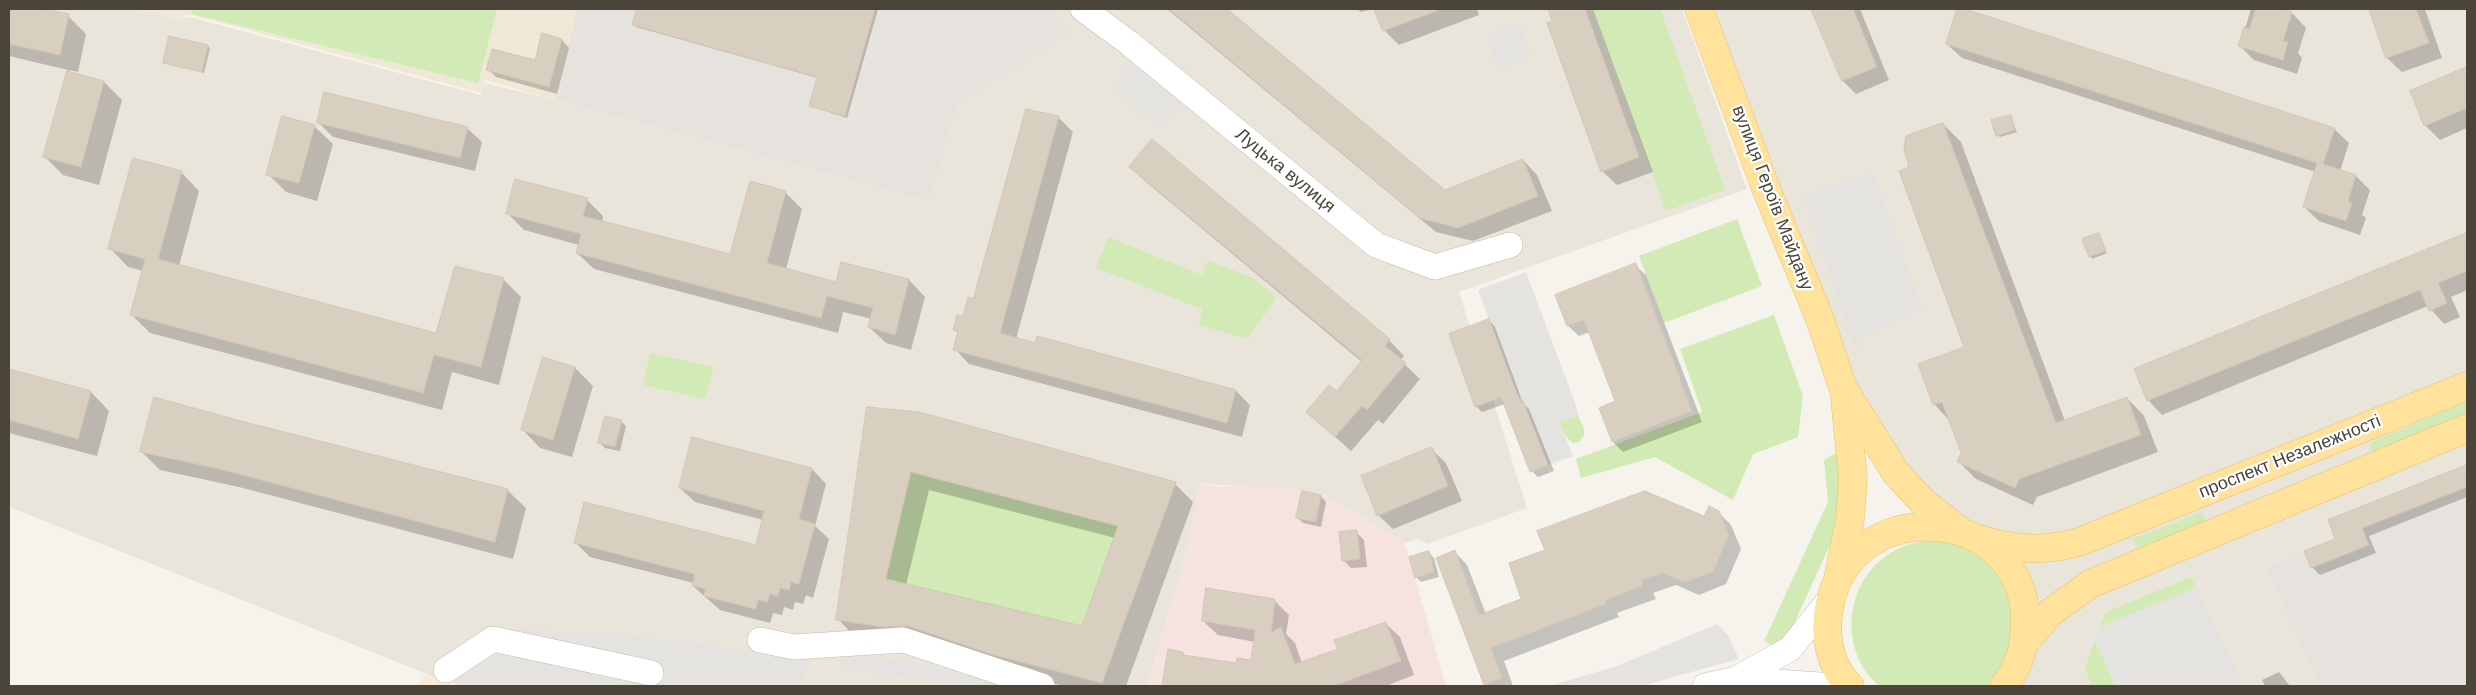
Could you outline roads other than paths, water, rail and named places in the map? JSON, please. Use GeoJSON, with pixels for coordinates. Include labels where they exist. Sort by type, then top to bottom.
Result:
{"type":"FeatureCollection","features":[{"type":"Feature","properties":{"kind":"main road","name":"вулиця Героїв Майдану"},"geometry":{"type":"LineString","coordinates":[[1699,9],[1770,198],[1820,319],[1843,388]]}},
{"type":"Feature","properties":{"kind":"main road","name":"проспект Незалежності"},"geometry":{"type":"LineString","coordinates":[[1834,588],[1850,560],[1861,550],[1885,534],[1906,527],[1928,525],[1994,544],[2043,550],[2079,542],[2467,386]]}},
{"type":"Feature","properties":{"kind":"main road"},"geometry":{"type":"LineString","coordinates":[[1843,388],[1876,444],[1896,473],[1923,502],[2004,562],[2015,578],[2022,595],[2026,614],[2025,642],[2020,660],[2009,683]]}},
{"type":"Feature","properties":{"kind":"main road"},"geometry":{"type":"LineString","coordinates":[[1843,388],[1853,478],[1850,518],[1827,620],[1828,641],[1834,662],[1844,681],[1850,686]]}},
{"type":"Feature","properties":{"kind":"main road"},"geometry":{"type":"LineString","coordinates":[[2025,642],[2050,612],[2073,594],[2090,584],[2467,428]]}},
{"type":"Feature","properties":{"kind":"street","name":"Луцька вулиця"},"geometry":{"type":"LineString","coordinates":[[1083,9],[1129,43],[1376,245],[1435,267],[1510,245]]}},
{"type":"Feature","properties":{"kind":"street"},"geometry":{"type":"LineString","coordinates":[[1705,686],[1736,679],[1790,649],[1834,588]]}},
{"type":"Feature","properties":{"kind":"street"},"geometry":{"type":"LineString","coordinates":[[446,670],[493,639],[651,673]]}},
{"type":"Feature","properties":{"kind":"street"},"geometry":{"type":"LineString","coordinates":[[760,640],[794,647],[903,640],[1042,686]]}},
{"type":"Feature","properties":{"kind":"street"},"geometry":{"type":"LineString","coordinates":[[1736,679],[1833,686]]}}]}
